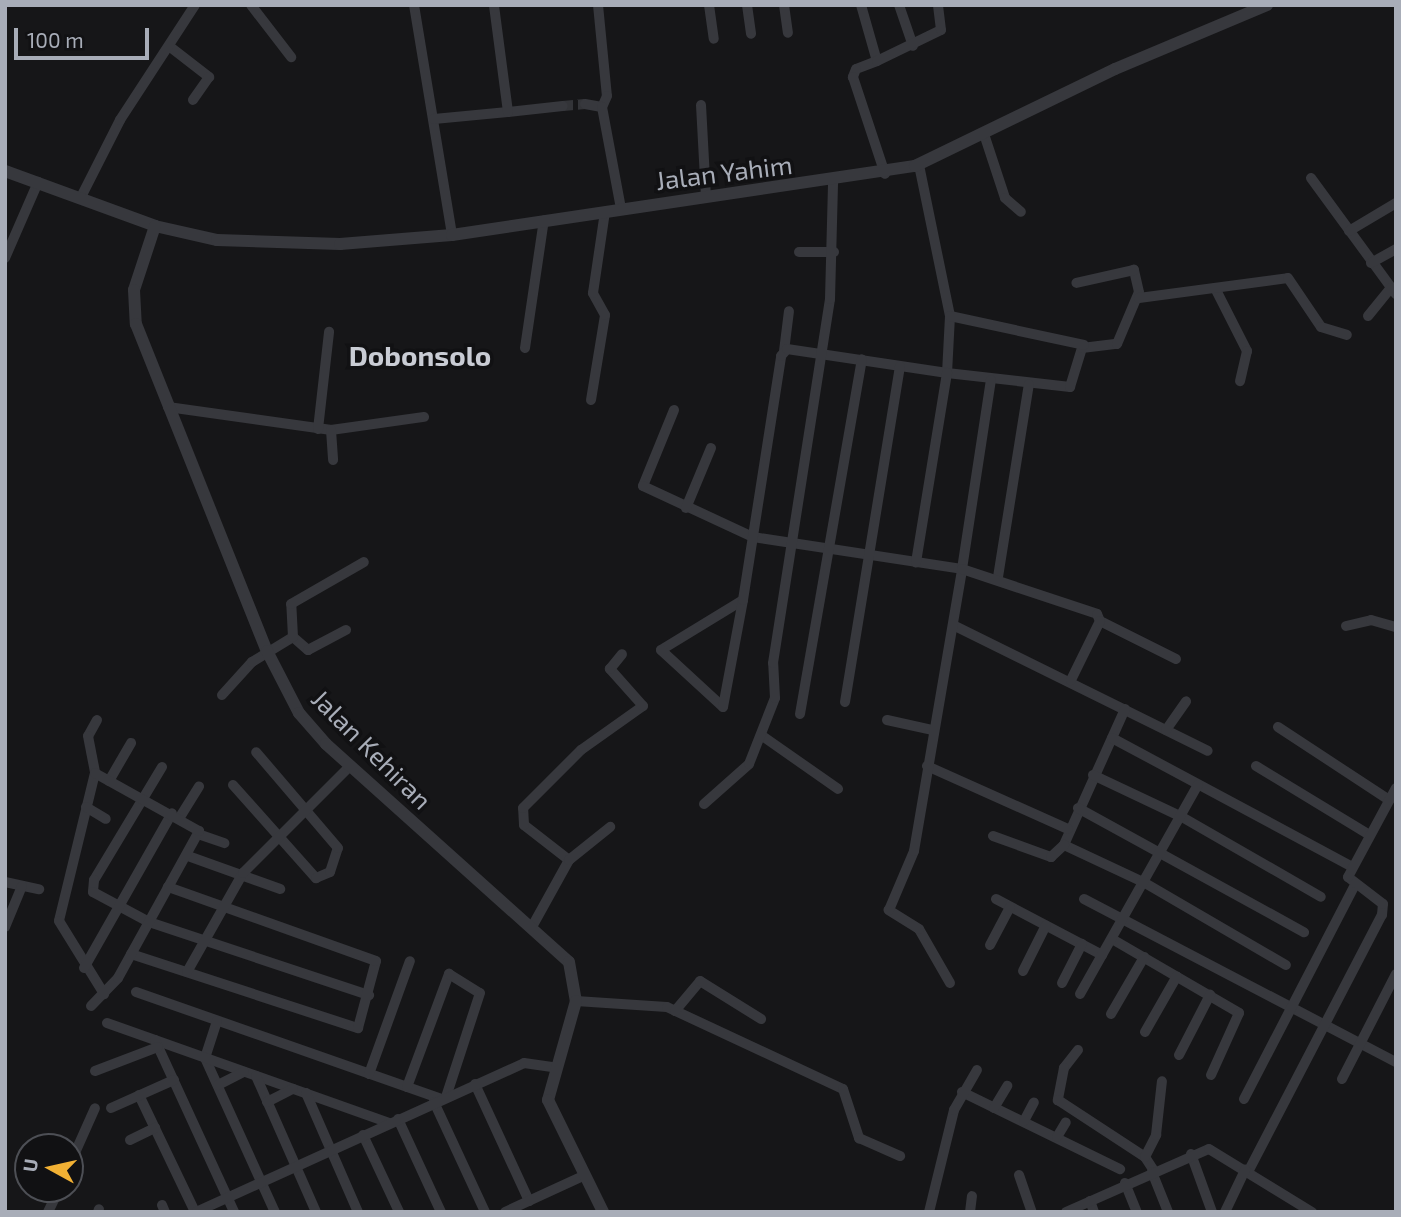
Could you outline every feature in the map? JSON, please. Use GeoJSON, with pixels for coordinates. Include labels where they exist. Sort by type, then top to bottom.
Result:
{"type":"FeatureCollection","features":[{"type":"Feature","properties":{"kind":"street"},"geometry":{"type":"LineString","coordinates":[[80,198],[193,10],[182,5]]}},
{"type":"Feature","properties":{"kind":"street"},"geometry":{"type":"LineString","coordinates":[[251,5],[291,57]]}},
{"type":"Feature","properties":{"kind":"street"},"geometry":{"type":"LineString","coordinates":[[414,5],[452,235]]}},
{"type":"Feature","properties":{"kind":"street"},"geometry":{"type":"LineString","coordinates":[[494,5],[508,112]]}},
{"type":"Feature","properties":{"kind":"street"},"geometry":{"type":"LineString","coordinates":[[598,5],[607,96],[602,107],[621,209]]}},
{"type":"Feature","properties":{"kind":"street"},"geometry":{"type":"LineString","coordinates":[[709,5],[714,39]]}},
{"type":"Feature","properties":{"kind":"street"},"geometry":{"type":"LineString","coordinates":[[747,5],[751,34]]}},
{"type":"Feature","properties":{"kind":"street"},"geometry":{"type":"LineString","coordinates":[[784,5],[788,33]]}},
{"type":"Feature","properties":{"kind":"street"},"geometry":{"type":"LineString","coordinates":[[860,5],[877,61]]}},
{"type":"Feature","properties":{"kind":"street"},"geometry":{"type":"LineString","coordinates":[[899,5],[913,46]]}},
{"type":"Feature","properties":{"kind":"street"},"geometry":{"type":"LineString","coordinates":[[885,174],[853,77],[856,69],[913,46],[941,30],[938,5]]}},
{"type":"Feature","properties":{"kind":"street","name":"Jalan Yahim"},"geometry":{"type":"LineString","coordinates":[[5,171],[155,226],[264,243],[452,235],[706,196],[833,182],[885,174],[919,165],[1115,69],[1267,5]]}},
{"type":"Feature","properties":{"kind":"street"},"geometry":{"type":"LineString","coordinates":[[169,46],[209,77],[193,100]]}},
{"type":"Feature","properties":{"kind":"street"},"geometry":{"type":"LineString","coordinates":[[585,104],[602,107]]}},
{"type":"Feature","properties":{"kind":"street"},"geometry":{"type":"LineString","coordinates":[[701,105],[706,196]]}},
{"type":"Feature","properties":{"kind":"street"},"geometry":{"type":"LineString","coordinates":[[434,119],[563,106]]}},
{"type":"Feature","properties":{"kind":"street"},"geometry":{"type":"LineString","coordinates":[[984,134],[1005,198],[1021,212]]}},
{"type":"Feature","properties":{"kind":"street"},"geometry":{"type":"LineString","coordinates":[[916,562],[947,373],[950,316],[919,165]]}},
{"type":"Feature","properties":{"kind":"street"},"geometry":{"type":"LineString","coordinates":[[1311,178],[1394,292],[1368,316]]}},
{"type":"Feature","properties":{"kind":"street"},"geometry":{"type":"LineString","coordinates":[[5,258],[38,182]]}},
{"type":"Feature","properties":{"kind":"street"},"geometry":{"type":"LineString","coordinates":[[704,804],[749,764],[775,698],[773,663],[823,352],[834,252],[833,182]]}},
{"type":"Feature","properties":{"kind":"street"},"geometry":{"type":"LineString","coordinates":[[1349,231],[1396,204]]}},
{"type":"Feature","properties":{"kind":"street"},"geometry":{"type":"LineString","coordinates":[[591,400],[605,315],[593,293],[605,212]]}},
{"type":"Feature","properties":{"kind":"street"},"geometry":{"type":"LineString","coordinates":[[525,348],[544,220]]}},
{"type":"Feature","properties":{"kind":"street","name":"Jalan Kehiran"},"geometry":{"type":"LineString","coordinates":[[155,226],[132,311],[267,651],[299,713],[350,766],[533,925],[569,961],[576,1001],[554,1067],[552,1116],[603,1212]]}},
{"type":"Feature","properties":{"kind":"street"},"geometry":{"type":"LineString","coordinates":[[1371,262],[1396,249]]}},
{"type":"Feature","properties":{"kind":"street"},"geometry":{"type":"LineString","coordinates":[[799,253],[834,252]]}},
{"type":"Feature","properties":{"kind":"street"},"geometry":{"type":"LineString","coordinates":[[950,316],[1084,345],[1117,344],[1139,298],[1134,270],[1076,283]]}},
{"type":"Feature","properties":{"kind":"street"},"geometry":{"type":"LineString","coordinates":[[1139,298],[1288,278],[1321,327],[1347,335]]}},
{"type":"Feature","properties":{"kind":"street"},"geometry":{"type":"LineString","coordinates":[[1215,288],[1248,351],[1240,382]]}},
{"type":"Feature","properties":{"kind":"street"},"geometry":{"type":"LineString","coordinates":[[743,600],[661,650],[723,707],[743,600],[789,311]]}},
{"type":"Feature","properties":{"kind":"street"},"geometry":{"type":"LineString","coordinates":[[318,429],[329,332]]}},
{"type":"Feature","properties":{"kind":"street"},"geometry":{"type":"LineString","coordinates":[[784,351],[823,352],[991,380],[1070,387],[1084,345]]}},
{"type":"Feature","properties":{"kind":"street"},"geometry":{"type":"LineString","coordinates":[[800,714],[862,359]]}},
{"type":"Feature","properties":{"kind":"street"},"geometry":{"type":"LineString","coordinates":[[845,702],[901,366]]}},
{"type":"Feature","properties":{"kind":"street"},"geometry":{"type":"LineString","coordinates":[[950,983],[919,929],[889,910],[912,861],[953,625],[991,380]]}},
{"type":"Feature","properties":{"kind":"street"},"geometry":{"type":"LineString","coordinates":[[998,577],[1029,384]]}},
{"type":"Feature","properties":{"kind":"street"},"geometry":{"type":"LineString","coordinates":[[168,407],[331,430],[424,417]]}},
{"type":"Feature","properties":{"kind":"street"},"geometry":{"type":"LineString","coordinates":[[674,410],[642,482],[686,508],[753,537],[998,577],[1097,614],[1100,621],[1176,659]]}},
{"type":"Feature","properties":{"kind":"street"},"geometry":{"type":"LineString","coordinates":[[331,430],[333,460]]}},
{"type":"Feature","properties":{"kind":"street"},"geometry":{"type":"LineString","coordinates":[[686,508],[710,448]]}},
{"type":"Feature","properties":{"kind":"street"},"geometry":{"type":"LineString","coordinates":[[346,630],[308,650],[293,637],[291,604],[364,562]]}},
{"type":"Feature","properties":{"kind":"street"},"geometry":{"type":"LineString","coordinates":[[1346,626],[1371,620],[1396,627]]}},
{"type":"Feature","properties":{"kind":"street"},"geometry":{"type":"LineString","coordinates":[[1071,680],[1100,621]]}},
{"type":"Feature","properties":{"kind":"street"},"geometry":{"type":"LineString","coordinates":[[953,625],[1071,680],[1208,751]]}},
{"type":"Feature","properties":{"kind":"street"},"geometry":{"type":"LineString","coordinates":[[222,695],[267,651],[293,637]]}},
{"type":"Feature","properties":{"kind":"street"},"geometry":{"type":"LineString","coordinates":[[569,860],[524,825],[523,808],[581,750],[643,706],[610,669],[622,654]]}},
{"type":"Feature","properties":{"kind":"street"},"geometry":{"type":"LineString","coordinates":[[1166,730],[1186,701]]}},
{"type":"Feature","properties":{"kind":"street"},"geometry":{"type":"LineString","coordinates":[[993,836],[1047,856],[1064,845],[1068,829],[1125,709]]}},
{"type":"Feature","properties":{"kind":"street"},"geometry":{"type":"LineString","coordinates":[[97,720],[88,736],[95,773],[59,915],[84,968],[104,994]]}},
{"type":"Feature","properties":{"kind":"street"},"geometry":{"type":"LineString","coordinates":[[887,720],[933,730]]}},
{"type":"Feature","properties":{"kind":"street"},"geometry":{"type":"LineString","coordinates":[[1278,727],[1389,800]]}},
{"type":"Feature","properties":{"kind":"street"},"geometry":{"type":"LineString","coordinates":[[761,735],[838,789]]}},
{"type":"Feature","properties":{"kind":"street"},"geometry":{"type":"LineString","coordinates":[[1112,738],[1350,866]]}},
{"type":"Feature","properties":{"kind":"street"},"geometry":{"type":"LineString","coordinates":[[109,781],[131,743]]}},
{"type":"Feature","properties":{"kind":"street"},"geometry":{"type":"LineString","coordinates":[[233,785],[316,878],[330,872],[338,848],[256,752]]}},
{"type":"Feature","properties":{"kind":"street"},"geometry":{"type":"LineString","coordinates":[[187,972],[243,873],[350,766]]}},
{"type":"Feature","properties":{"kind":"street"},"geometry":{"type":"LineString","coordinates":[[927,766],[1068,829]]}},
{"type":"Feature","properties":{"kind":"street"},"geometry":{"type":"LineString","coordinates":[[1256,766],[1368,834]]}},
{"type":"Feature","properties":{"kind":"street"},"geometry":{"type":"LineString","coordinates":[[162,767],[91,888],[149,922],[369,995]]}},
{"type":"Feature","properties":{"kind":"street"},"geometry":{"type":"LineString","coordinates":[[95,773],[176,815],[198,834],[224,843]]}},
{"type":"Feature","properties":{"kind":"street"},"geometry":{"type":"LineString","coordinates":[[1093,775],[1182,817],[1321,897]]}},
{"type":"Feature","properties":{"kind":"street"},"geometry":{"type":"LineString","coordinates":[[1080,994],[1164,851],[1198,785]]}},
{"type":"Feature","properties":{"kind":"street"},"geometry":{"type":"LineString","coordinates":[[84,968],[176,815],[199,786]]}},
{"type":"Feature","properties":{"kind":"street"},"geometry":{"type":"LineString","coordinates":[[1244,1099],[1354,887],[1350,866],[1396,788]]}},
{"type":"Feature","properties":{"kind":"street"},"geometry":{"type":"LineString","coordinates":[[86,807],[106,819]]}},
{"type":"Feature","properties":{"kind":"street"},"geometry":{"type":"LineString","coordinates":[[1078,808],[1164,851],[1304,932]]}},
{"type":"Feature","properties":{"kind":"street"},"geometry":{"type":"LineString","coordinates":[[533,925],[569,860],[610,827]]}},
{"type":"Feature","properties":{"kind":"street"},"geometry":{"type":"LineString","coordinates":[[91,1006],[104,994],[131,954],[198,834]]}},
{"type":"Feature","properties":{"kind":"street"},"geometry":{"type":"LineString","coordinates":[[1064,845],[1145,883],[1286,965]]}},
{"type":"Feature","properties":{"kind":"street"},"geometry":{"type":"LineString","coordinates":[[188,856],[243,873],[279,889]]}},
{"type":"Feature","properties":{"kind":"street"},"geometry":{"type":"LineString","coordinates":[[5,882],[39,889]]}},
{"type":"Feature","properties":{"kind":"street"},"geometry":{"type":"LineString","coordinates":[[5,926],[22,886]]}},
{"type":"Feature","properties":{"kind":"street"},"geometry":{"type":"LineString","coordinates":[[131,954],[355,1029],[369,995],[376,961],[168,887]]}},
{"type":"Feature","properties":{"kind":"street"},"geometry":{"type":"LineString","coordinates":[[1225,1212],[1384,909],[1354,887]]}},
{"type":"Feature","properties":{"kind":"street"},"geometry":{"type":"LineString","coordinates":[[996,899],[1102,955]]}},
{"type":"Feature","properties":{"kind":"street"},"geometry":{"type":"LineString","coordinates":[[1084,899],[1290,1009],[1395,1059]]}},
{"type":"Feature","properties":{"kind":"street"},"geometry":{"type":"LineString","coordinates":[[990,945],[1010,906]]}},
{"type":"Feature","properties":{"kind":"street"},"geometry":{"type":"LineString","coordinates":[[1023,971],[1046,925]]}},
{"type":"Feature","properties":{"kind":"street"},"geometry":{"type":"LineString","coordinates":[[1112,939],[1210,995],[1240,1019],[1211,1076]]}},
{"type":"Feature","properties":{"kind":"street"},"geometry":{"type":"LineString","coordinates":[[1062,983],[1082,944]]}},
{"type":"Feature","properties":{"kind":"street"},"geometry":{"type":"LineString","coordinates":[[1111,1014],[1144,957]]}},
{"type":"Feature","properties":{"kind":"street"},"geometry":{"type":"LineString","coordinates":[[369,1074],[410,961]]}},
{"type":"Feature","properties":{"kind":"street"},"geometry":{"type":"LineString","coordinates":[[407,1087],[449,974],[480,993],[440,1100],[485,1212]]}},
{"type":"Feature","properties":{"kind":"street"},"geometry":{"type":"LineString","coordinates":[[1342,1079],[1396,974]]}},
{"type":"Feature","properties":{"kind":"street"},"geometry":{"type":"LineString","coordinates":[[1145,1032],[1177,976]]}},
{"type":"Feature","properties":{"kind":"street"},"geometry":{"type":"LineString","coordinates":[[675,1011],[700,981],[761,1019]]}},
{"type":"Feature","properties":{"kind":"street"},"geometry":{"type":"LineString","coordinates":[[136,992],[440,1100]]}},
{"type":"Feature","properties":{"kind":"street"},"geometry":{"type":"LineString","coordinates":[[1179,1055],[1210,995]]}},
{"type":"Feature","properties":{"kind":"street"},"geometry":{"type":"LineString","coordinates":[[576,1001],[635,1000],[675,1011],[843,1089],[859,1138],[900,1156]]}},
{"type":"Feature","properties":{"kind":"street"},"geometry":{"type":"LineString","coordinates":[[217,1021],[205,1058],[275,1212]]}},
{"type":"Feature","properties":{"kind":"street"},"geometry":{"type":"LineString","coordinates":[[107,1023],[157,1044],[394,1121],[441,1212]]}},
{"type":"Feature","properties":{"kind":"street"},"geometry":{"type":"LineString","coordinates":[[95,1071],[157,1044]]}},
{"type":"Feature","properties":{"kind":"street"},"geometry":{"type":"LineString","coordinates":[[157,1044],[234,1212]]}},
{"type":"Feature","properties":{"kind":"street"},"geometry":{"type":"LineString","coordinates":[[1078,1050],[1064,1068],[1058,1100],[1145,1157],[1168,1212]]}},
{"type":"Feature","properties":{"kind":"street"},"geometry":{"type":"LineString","coordinates":[[139,1096],[195,1212],[524,1063],[554,1067]]}},
{"type":"Feature","properties":{"kind":"street"},"geometry":{"type":"LineString","coordinates":[[929,1212],[962,1092],[977,1070]]}},
{"type":"Feature","properties":{"kind":"street"},"geometry":{"type":"LineString","coordinates":[[218,1085],[244,1072]]}},
{"type":"Feature","properties":{"kind":"street"},"geometry":{"type":"LineString","coordinates":[[256,1076],[316,1212]]}},
{"type":"Feature","properties":{"kind":"street"},"geometry":{"type":"LineString","coordinates":[[111,1108],[173,1080]]}},
{"type":"Feature","properties":{"kind":"street"},"geometry":{"type":"LineString","coordinates":[[1145,1157],[1156,1135],[1161,1081]]}},
{"type":"Feature","properties":{"kind":"street"},"geometry":{"type":"LineString","coordinates":[[475,1084],[529,1201]]}},
{"type":"Feature","properties":{"kind":"street"},"geometry":{"type":"LineString","coordinates":[[995,1108],[1007,1086]]}},
{"type":"Feature","properties":{"kind":"street"},"geometry":{"type":"LineString","coordinates":[[267,1102],[293,1089]]}},
{"type":"Feature","properties":{"kind":"street"},"geometry":{"type":"LineString","coordinates":[[962,1092],[1121,1169]]}},
{"type":"Feature","properties":{"kind":"street"},"geometry":{"type":"LineString","coordinates":[[306,1093],[358,1212]]}},
{"type":"Feature","properties":{"kind":"street"},"geometry":{"type":"LineString","coordinates":[[1024,1121],[1034,1102]]}},
{"type":"Feature","properties":{"kind":"street"},"geometry":{"type":"LineString","coordinates":[[84,1133],[95,1108]]}},
{"type":"Feature","properties":{"kind":"street"},"geometry":{"type":"LineString","coordinates":[[1057,1137],[1066,1122]]}},
{"type":"Feature","properties":{"kind":"street"},"geometry":{"type":"LineString","coordinates":[[130,1140],[155,1128]]}},
{"type":"Feature","properties":{"kind":"street"},"geometry":{"type":"LineString","coordinates":[[363,1135],[399,1212]]}},
{"type":"Feature","properties":{"kind":"street"},"geometry":{"type":"LineString","coordinates":[[1066,1212],[1125,1183],[1191,1154],[1209,1149],[1246,1171],[1258,1184],[1312,1212]]}},
{"type":"Feature","properties":{"kind":"street"},"geometry":{"type":"LineString","coordinates":[[1191,1154],[1212,1212]]}},
{"type":"Feature","properties":{"kind":"street"},"geometry":{"type":"LineString","coordinates":[[1019,1175],[1032,1212]]}},
{"type":"Feature","properties":{"kind":"street"},"geometry":{"type":"LineString","coordinates":[[505,1212],[583,1176]]}},
{"type":"Feature","properties":{"kind":"street"},"geometry":{"type":"LineString","coordinates":[[1125,1183],[1137,1212]]}},
{"type":"Feature","properties":{"kind":"street"},"geometry":{"type":"LineString","coordinates":[[970,1212],[972,1196]]}},
{"type":"Feature","properties":{"kind":"street"},"geometry":{"type":"LineString","coordinates":[[1090,1201],[1094,1212]]}},
{"type":"Feature","properties":{"kind":"tunnel"},"geometry":{"type":"LineString","coordinates":[[563,106],[585,104]]}},
{"type":"Feature","properties":{"kind":"district","name":"Dobonsolo"},"geometry":{"type":"Point","coordinates":[420,355]}}]}
